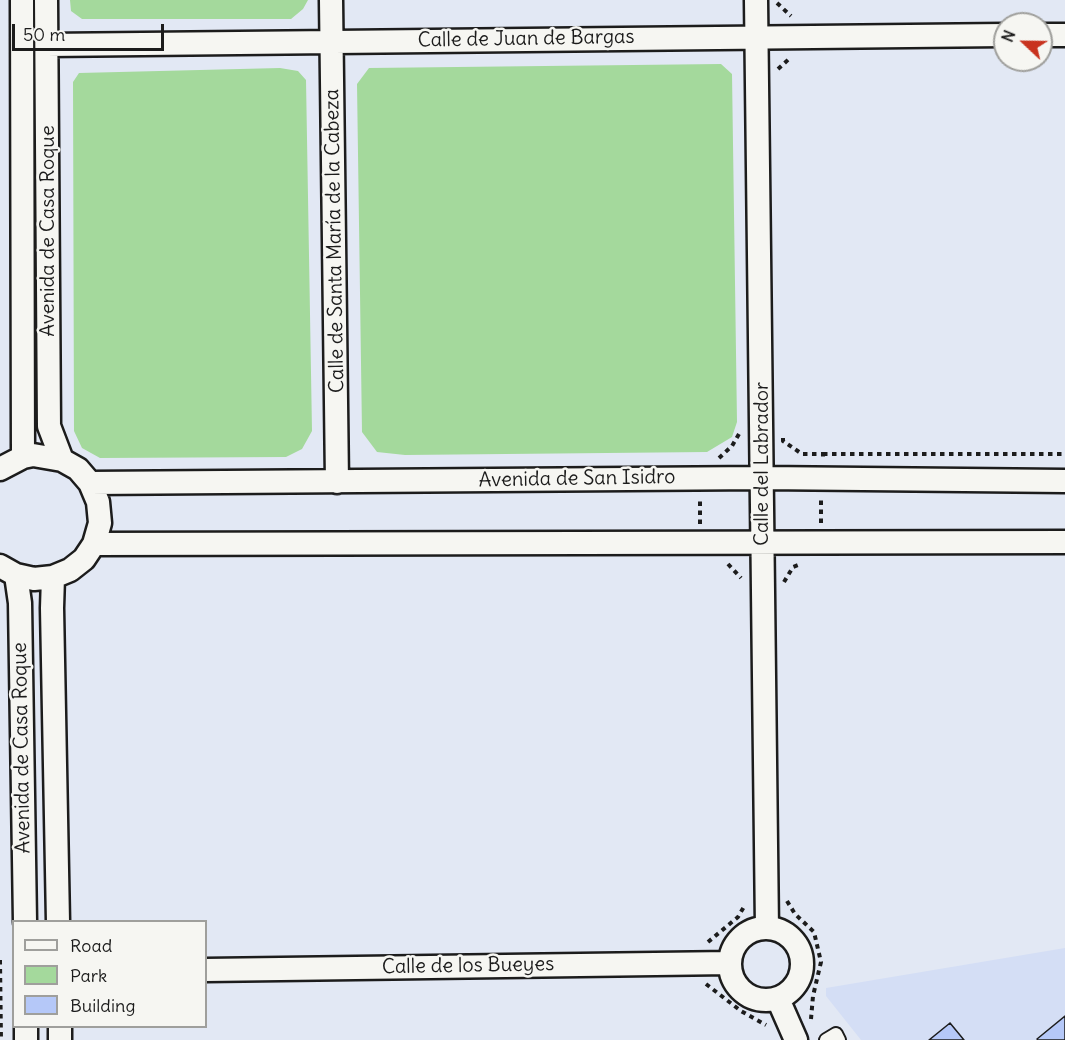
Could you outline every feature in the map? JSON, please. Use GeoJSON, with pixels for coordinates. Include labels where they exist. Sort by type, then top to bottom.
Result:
{"type":"FeatureCollection","features":[{"type":"Feature","properties":{"kind":"street","name":"Avenida de Casa Roque"},"geometry":{"type":"LineString","coordinates":[[22,0],[23,457]]}},
{"type":"Feature","properties":{"kind":"street","name":"Avenida de Casa Roque"},"geometry":{"type":"LineString","coordinates":[[46,0],[49,426],[62,460]]}},
{"type":"Feature","properties":{"kind":"street","name":"Calle de Santa María de la Cabeza"},"geometry":{"type":"LineString","coordinates":[[331,0],[337,482]]}},
{"type":"Feature","properties":{"kind":"street","name":"Calle del Labrador"},"geometry":{"type":"LineString","coordinates":[[756,0],[767,928]]}},
{"type":"Feature","properties":{"kind":"street","name":"Calle de Juan de Bargas"},"geometry":{"type":"LineString","coordinates":[[47,45],[993,35]]}},
{"type":"Feature","properties":{"kind":"street"},"geometry":{"type":"LineString","coordinates":[[0,469],[23,457],[43,455],[62,460],[78,469],[90,483],[98,502],[100,524],[94,544],[84,559],[70,570],[53,577],[34,579],[8,570]]}},
{"type":"Feature","properties":{"kind":"street","name":"Avenida de San Isidro"},"geometry":{"type":"LineString","coordinates":[[90,483],[700,478],[1065,481]]}},
{"type":"Feature","properties":{"kind":"street"},"geometry":{"type":"LineString","coordinates":[[94,544],[1065,542]]}},
{"type":"Feature","properties":{"kind":"street","name":"Avenida de Casa Roque"},"geometry":{"type":"LineString","coordinates":[[8,570],[20,603],[25,920]]}},
{"type":"Feature","properties":{"kind":"street","name":"Avenida de Casa Roque"},"geometry":{"type":"LineString","coordinates":[[53,577],[58,920]]}},
{"type":"Feature","properties":{"kind":"street"},"geometry":{"type":"LineString","coordinates":[[767,928],[781,931],[793,939],[800,951],[802,966],[799,980],[790,991],[778,999],[764,1000],[751,997],[740,989],[732,977],[730,963],[733,950],[741,938],[753,930],[767,928]]}},
{"type":"Feature","properties":{"kind":"street","name":"Calle de los Bueyes"},"geometry":{"type":"LineString","coordinates":[[207,970],[730,963]]}},
{"type":"Feature","properties":{"kind":"street"},"geometry":{"type":"LineString","coordinates":[[778,999],[805,1032]]}},
{"type":"Feature","properties":{"kind":"lane"},"geometry":{"type":"LineString","coordinates":[[826,1040],[836,1034],[839,1040]]}},
{"type":"Feature","properties":{"kind":"path"},"geometry":{"type":"LineString","coordinates":[[776,0],[779,7],[792,17],[808,18],[807,38]]}},
{"type":"Feature","properties":{"kind":"path"},"geometry":{"type":"LineString","coordinates":[[776,77],[778,68],[792,56]]}},
{"type":"Feature","properties":{"kind":"path"},"geometry":{"type":"LineString","coordinates":[[700,543],[700,458],[718,458],[732,446],[744,426]]}},
{"type":"Feature","properties":{"kind":"path"},"geometry":{"type":"LineString","coordinates":[[781,431],[783,441],[802,454],[1065,454]]}},
{"type":"Feature","properties":{"kind":"path"},"geometry":{"type":"LineString","coordinates":[[784,583],[793,567],[819,556],[823,454]]}},
{"type":"Feature","properties":{"kind":"path"},"geometry":{"type":"LineString","coordinates":[[721,561],[728,564],[743,579]]}},
{"type":"Feature","properties":{"kind":"path"},"geometry":{"type":"LineString","coordinates":[[706,944],[738,917],[749,899],[748,884],[783,883],[784,896],[795,914],[814,932],[821,962],[805,1032]]}},
{"type":"Feature","properties":{"kind":"path"},"geometry":{"type":"LineString","coordinates":[[0,960],[1,1040]]}},
{"type":"Feature","properties":{"kind":"path"},"geometry":{"type":"LineString","coordinates":[[687,964],[688,984],[704,983],[741,1011],[766,1024],[773,1032]]}},
{"type":"Feature","properties":{"kind":"shaded area"},"geometry":{"type":"Polygon","coordinates":[[[1065,948],[1065,1040],[861,1040],[826,996],[826,988],[1065,948]]]}},
{"type":"Feature","properties":{"kind":"green space"},"geometry":{"type":"Polygon","coordinates":[[[70,0],[308,0],[303,9],[291,19],[82,19],[71,11],[70,0]]]}},
{"type":"Feature","properties":{"kind":"green space"},"geometry":{"type":"Polygon","coordinates":[[[721,64],[732,74],[737,422],[732,437],[707,452],[405,455],[377,452],[362,432],[357,84],[369,68],[721,64]]]}},
{"type":"Feature","properties":{"kind":"green space"},"geometry":{"type":"Polygon","coordinates":[[[280,68],[298,71],[306,80],[312,431],[302,449],[286,457],[100,458],[82,448],[74,431],[73,82],[79,73],[280,68]]]}},
{"type":"Feature","properties":{"kind":"building"},"geometry":{"type":"Polygon","coordinates":[[[1065,1016],[1065,1040],[1037,1039],[1065,1016]]]}},
{"type":"Feature","properties":{"kind":"building"},"geometry":{"type":"Polygon","coordinates":[[[950,1023],[964,1040],[929,1040],[950,1023]]]}}]}
